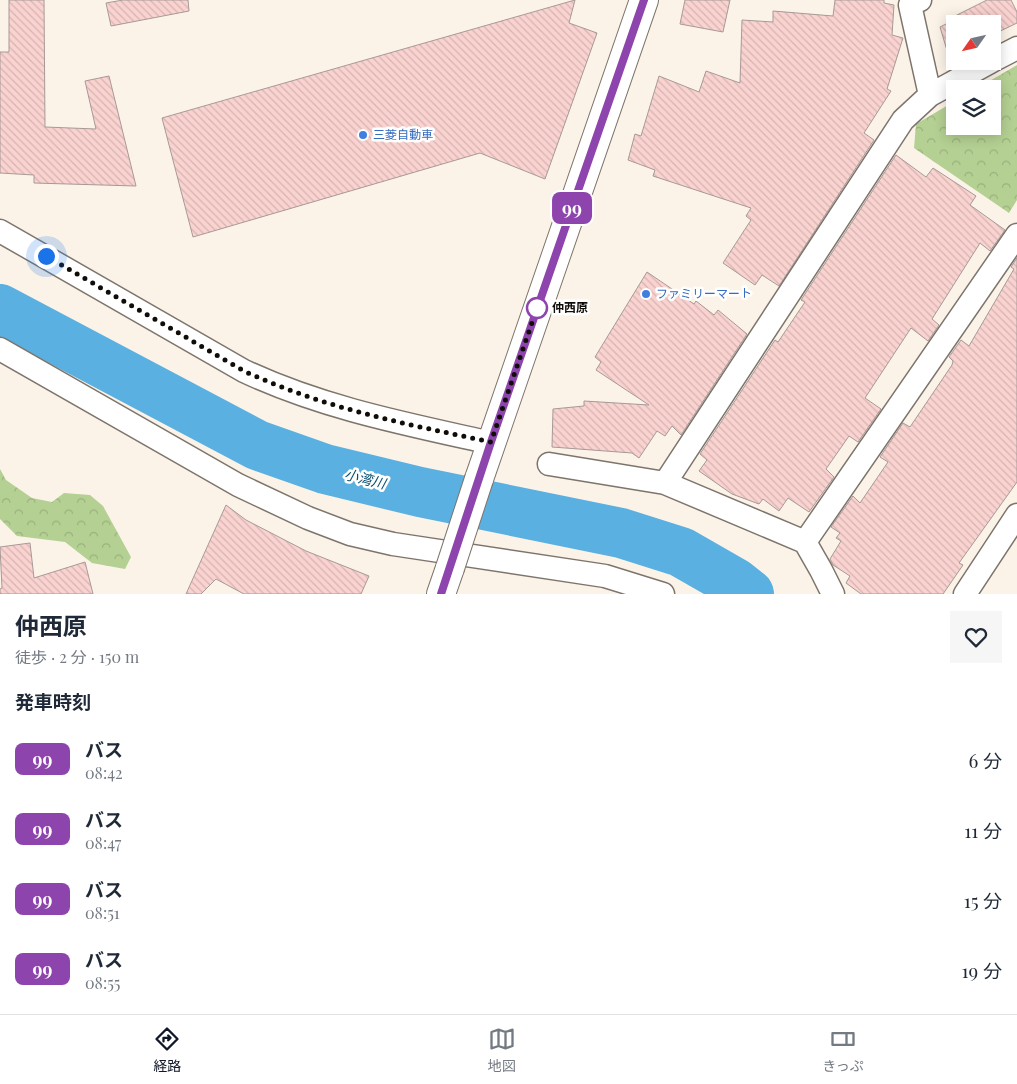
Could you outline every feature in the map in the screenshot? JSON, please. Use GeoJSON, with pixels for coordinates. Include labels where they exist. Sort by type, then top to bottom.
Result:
{"type":"FeatureCollection","features":[{"type":"Feature","properties":{"kind":"street"},"geometry":{"type":"LineString","coordinates":[[441,594],[491,442],[644,0]]}},
{"type":"Feature","properties":{"kind":"street"},"geometry":{"type":"LineString","coordinates":[[913,2],[930,95]]}},
{"type":"Feature","properties":{"kind":"street"},"geometry":{"type":"LineString","coordinates":[[1001,56],[1017,48]]}},
{"type":"Feature","properties":{"kind":"street"},"geometry":{"type":"LineString","coordinates":[[665,483],[903,120],[930,95],[976,70]]}},
{"type":"Feature","properties":{"kind":"street"},"geometry":{"type":"LineString","coordinates":[[0,231],[244,371],[278,387],[328,404],[376,417],[491,442]]}},
{"type":"Feature","properties":{"kind":"street"},"geometry":{"type":"LineString","coordinates":[[805,542],[1017,235]]}},
{"type":"Feature","properties":{"kind":"street"},"geometry":{"type":"LineString","coordinates":[[0,349],[238,485],[308,518],[350,534],[393,544],[605,576],[663,594]]}},
{"type":"Feature","properties":{"kind":"street"},"geometry":{"type":"LineString","coordinates":[[549,464],[665,483],[805,542],[833,594]]}},
{"type":"Feature","properties":{"kind":"street"},"geometry":{"type":"LineString","coordinates":[[965,594],[1017,515]]}},
{"type":"Feature","properties":{"kind":"green space"},"geometry":{"type":"Polygon","coordinates":[[[1017,65],[1017,200],[1009,213],[914,148],[916,124],[946,106],[946,135],[1001,135],[1001,80],[991,80],[1017,65]]]}},
{"type":"Feature","properties":{"kind":"green space"},"geometry":{"type":"Polygon","coordinates":[[[0,469],[6,480],[32,498],[52,502],[64,493],[90,495],[103,506],[131,557],[125,569],[92,563],[65,542],[17,536],[0,519],[0,469]]]}},
{"type":"Feature","properties":{"kind":"building"},"geometry":{"type":"Polygon","coordinates":[[[9,0],[44,0],[45,127],[96,129],[85,81],[109,76],[136,186],[34,183],[34,175],[0,173],[0,52],[9,52],[9,0]]]}},
{"type":"Feature","properties":{"kind":"building"},"geometry":{"type":"Polygon","coordinates":[[[123,0],[188,0],[189,11],[111,26],[106,3],[123,0]]]}},
{"type":"Feature","properties":{"kind":"building","name":"三菱自動車"},"geometry":{"type":"Polygon","coordinates":[[[575,0],[569,23],[597,33],[545,179],[480,153],[193,237],[162,118],[575,0]]]}},
{"type":"Feature","properties":{"kind":"building"},"geometry":{"type":"Polygon","coordinates":[[[685,0],[730,0],[723,32],[680,24],[685,0]]]}},
{"type":"Feature","properties":{"kind":"building"},"geometry":{"type":"Polygon","coordinates":[[[835,0],[884,0],[884,3],[894,5],[892,35],[903,38],[887,89],[891,91],[864,133],[874,140],[779,286],[762,275],[755,285],[723,263],[751,220],[746,216],[751,208],[653,176],[655,170],[628,160],[635,134],[641,136],[659,76],[699,92],[706,71],[740,83],[742,20],[773,22],[773,11],[833,16],[835,0]]]}},
{"type":"Feature","properties":{"kind":"building"},"geometry":{"type":"Polygon","coordinates":[[[987,0],[1011,0],[1017,12],[1017,23],[1001,31],[1001,15],[957,15],[987,0]]]}},
{"type":"Feature","properties":{"kind":"building"},"geometry":{"type":"Polygon","coordinates":[[[946,24],[946,47],[940,27],[946,24]]]}},
{"type":"Feature","properties":{"kind":"building"},"geometry":{"type":"Polygon","coordinates":[[[896,155],[926,177],[933,168],[976,196],[970,205],[1005,230],[990,251],[980,243],[932,319],[939,325],[928,341],[911,328],[865,398],[881,409],[858,442],[849,436],[826,469],[834,477],[809,512],[788,498],[779,511],[763,499],[759,504],[732,494],[699,471],[707,460],[700,454],[775,340],[778,342],[805,302],[801,300],[896,155]]]}},
{"type":"Feature","properties":{"kind":"building"},"geometry":{"type":"Polygon","coordinates":[[[1017,258],[1017,482],[959,563],[963,565],[943,594],[861,594],[846,583],[850,576],[833,565],[830,559],[841,541],[836,538],[840,533],[831,527],[853,496],[860,503],[888,462],[880,457],[903,423],[910,427],[952,365],[953,361],[949,357],[961,340],[969,346],[1014,269],[1011,267],[1017,258]]]}},
{"type":"Feature","properties":{"kind":"building"},"geometry":{"type":"Polygon","coordinates":[[[647,272],[694,304],[696,301],[714,315],[718,310],[747,334],[681,435],[672,426],[665,436],[657,431],[639,458],[632,453],[552,447],[553,409],[584,406],[584,401],[649,405],[596,370],[601,362],[595,357],[647,272]]]}},
{"type":"Feature","properties":{"kind":"building"},"geometry":{"type":"Polygon","coordinates":[[[226,505],[246,520],[306,551],[369,576],[361,594],[244,594],[216,579],[201,594],[186,594],[226,505]]]}},
{"type":"Feature","properties":{"kind":"building"},"geometry":{"type":"Polygon","coordinates":[[[30,543],[34,578],[85,562],[93,594],[0,594],[0,589],[2,588],[0,547],[30,543]]]}},
{"type":"Feature","properties":{"kind":"waterway","name":"小湾川"},"geometry":{"type":"LineString","coordinates":[[0,309],[257,445],[325,469],[420,492],[621,533],[681,552],[735,583],[749,594]]}},
{"type":"Feature","properties":{"kind":"bus line","name":"99"},"geometry":{"type":"LineString","coordinates":[[441,594],[491,442],[644,0]]}},
{"type":"Feature","properties":{"kind":"place","name":"三菱自動車"},"geometry":{"type":"Point","coordinates":[363,135]}},
{"type":"Feature","properties":{"kind":"place","name":"ファミリーマート"},"geometry":{"type":"Point","coordinates":[646,294]}},
{"type":"Feature","properties":{"kind":"place","name":"仲西原"},"geometry":{"type":"Point","coordinates":[537,308]}},
{"type":"Feature","properties":{"kind":"route"},"geometry":{"type":"LineString","coordinates":[[46,256],[244,371],[278,387],[328,404],[376,417],[491,442],[537,308]]}}]}
